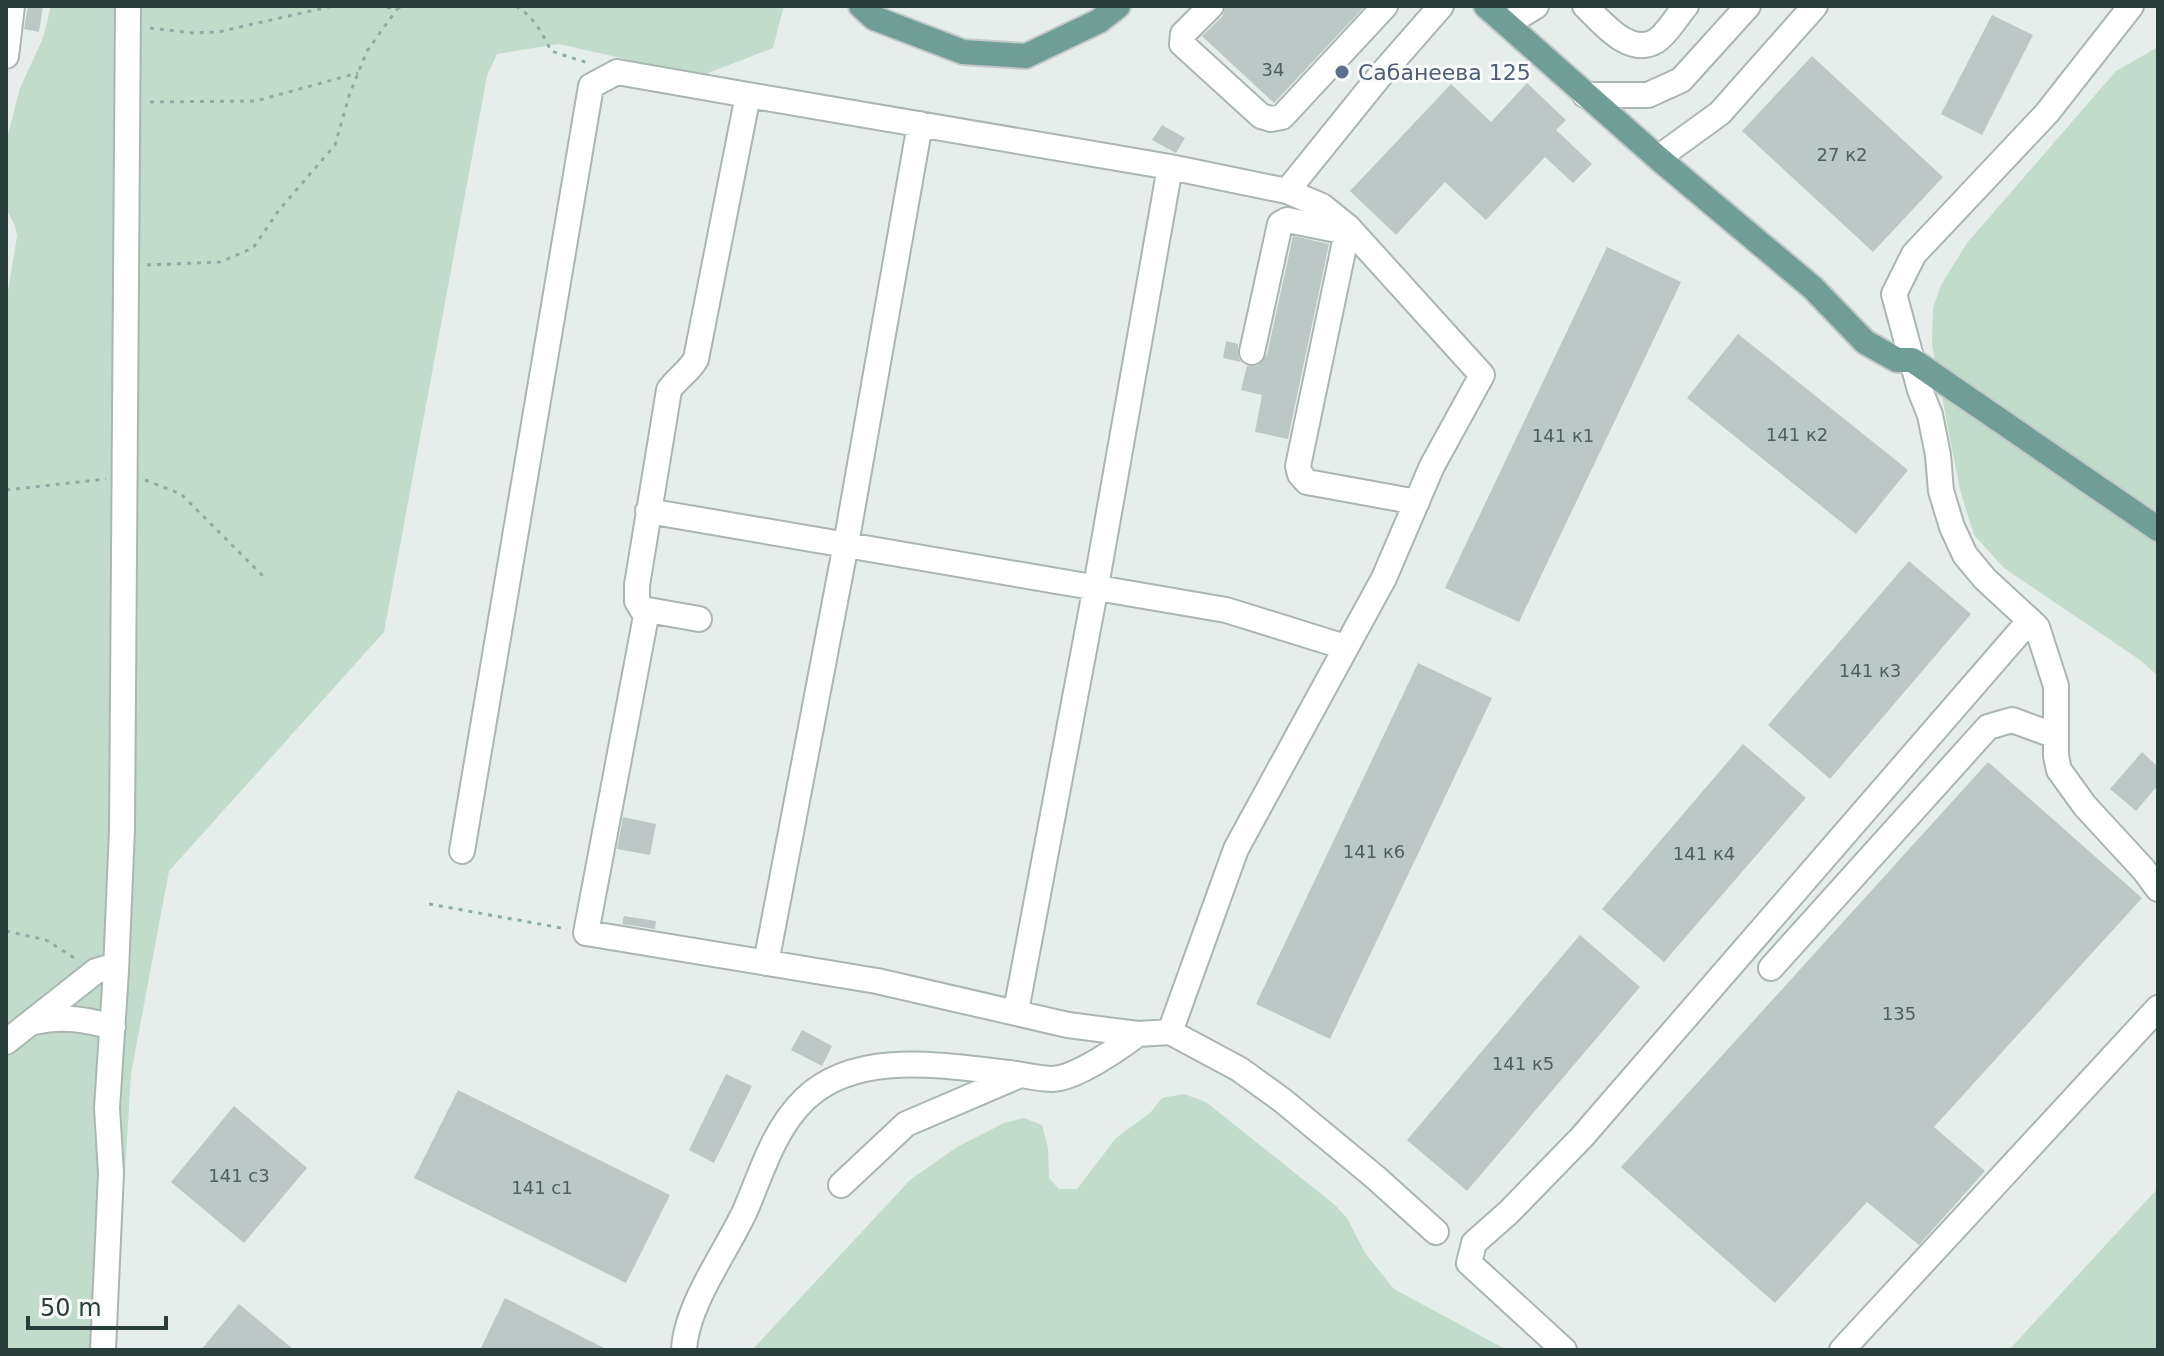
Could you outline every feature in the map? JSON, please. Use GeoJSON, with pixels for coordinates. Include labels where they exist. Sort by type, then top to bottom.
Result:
{"type":"FeatureCollection","features":[{"type":"Feature","properties":{"kind":"main road"},"geometry":{"type":"LineString","coordinates":[[861,6],[874,18],[963,52],[1026,56],[1099,21],[1118,6]]}},
{"type":"Feature","properties":{"kind":"main road"},"geometry":{"type":"LineString","coordinates":[[1486,6],[1658,158],[1813,288],[1865,342],[1897,360],[1912,360],[2158,529]]}},
{"type":"Feature","properties":{"kind":"street"},"geometry":{"type":"LineString","coordinates":[[6,56],[12,6]]}},
{"type":"Feature","properties":{"kind":"street"},"geometry":{"type":"LineString","coordinates":[[1211,6],[1183,34],[1182,44],[1261,116],[1271,119],[1282,117],[1385,6]]}},
{"type":"Feature","properties":{"kind":"street"},"geometry":{"type":"LineString","coordinates":[[1287,191],[1441,6]]}},
{"type":"Feature","properties":{"kind":"street"},"geometry":{"type":"LineString","coordinates":[[1507,24],[1536,6]]}},
{"type":"Feature","properties":{"kind":"street"},"geometry":{"type":"LineString","coordinates":[[1585,6],[1618,38],[1635,44],[1655,41],[1686,6]]}},
{"type":"Feature","properties":{"kind":"street"},"geometry":{"type":"LineString","coordinates":[[1585,95],[1648,95],[1681,80],[1748,6]]}},
{"type":"Feature","properties":{"kind":"street"},"geometry":{"type":"LineString","coordinates":[[1658,158],[1720,113],[1815,6]]}},
{"type":"Feature","properties":{"kind":"street"},"geometry":{"type":"LineString","coordinates":[[2131,6],[2047,113],[1914,254],[1894,294],[1930,415],[1941,491],[1952,527],[1965,555],[1985,579],[2034,624],[2056,686],[2056,756],[2059,770],[2085,806],[2158,889]]}},
{"type":"Feature","properties":{"kind":"street"},"geometry":{"type":"LineString","coordinates":[[103,1350],[110,1187],[107,1108],[113,1027],[106,971],[122,829],[127,15]]}},
{"type":"Feature","properties":{"kind":"street"},"geometry":{"type":"LineString","coordinates":[[462,851],[591,86],[617,72],[1170,167],[1287,191],[1322,206],[1347,229],[1482,375],[1432,466],[1392,562],[1236,849],[1170,1032]]}},
{"type":"Feature","properties":{"kind":"street"},"geometry":{"type":"LineString","coordinates":[[748,95],[696,359],[690,370],[677,379],[669,390],[637,585],[637,601],[646,616],[586,933],[877,981],[1068,1025],[1138,1034],[1170,1032],[1239,1069],[1271,1092],[1375,1177],[1436,1232]]}},
{"type":"Feature","properties":{"kind":"street"},"geometry":{"type":"LineString","coordinates":[[766,963],[846,544],[920,124]]}},
{"type":"Feature","properties":{"kind":"street"},"geometry":{"type":"LineString","coordinates":[[1016,1011],[1096,586],[1170,167]]}},
{"type":"Feature","properties":{"kind":"street"},"geometry":{"type":"LineString","coordinates":[[1252,352],[1280,224],[1287,220],[1347,229]]}},
{"type":"Feature","properties":{"kind":"street"},"geometry":{"type":"LineString","coordinates":[[1347,229],[1298,466],[1300,474],[1307,482],[1417,502]]}},
{"type":"Feature","properties":{"kind":"street"},"geometry":{"type":"LineString","coordinates":[[648,511],[1226,610],[1345,647]]}},
{"type":"Feature","properties":{"kind":"street"},"geometry":{"type":"LineString","coordinates":[[642,609],[699,619]]}},
{"type":"Feature","properties":{"kind":"street"},"geometry":{"type":"LineString","coordinates":[[1564,1350],[1469,1263],[1474,1243],[1582,1137],[2034,624]]}},
{"type":"Feature","properties":{"kind":"street"},"geometry":{"type":"LineString","coordinates":[[1771,968],[1988,727],[2012,720],[2056,736]]}},
{"type":"Feature","properties":{"kind":"street"},"geometry":{"type":"LineString","coordinates":[[6,1042],[106,971]]}},
{"type":"Feature","properties":{"kind":"street"},"geometry":{"type":"LineString","coordinates":[[1842,1350],[2158,1008]]}},
{"type":"Feature","properties":{"kind":"street"},"geometry":{"type":"LineString","coordinates":[[28,1024],[53,1017],[113,1027]]}},
{"type":"Feature","properties":{"kind":"street"},"geometry":{"type":"LineString","coordinates":[[684,1350],[703,1288],[744,1212],[782,1127],[805,1099],[832,1079],[864,1068],[898,1065],[947,1066],[1055,1079],[1108,1055],[1138,1034]]}},
{"type":"Feature","properties":{"kind":"street"},"geometry":{"type":"LineString","coordinates":[[841,1185],[906,1124],[1020,1075]]}},
{"type":"Feature","properties":{"kind":"path"},"geometry":{"type":"LineString","coordinates":[[127,15],[193,33],[218,32],[333,6]]}},
{"type":"Feature","properties":{"kind":"path"},"geometry":{"type":"LineString","coordinates":[[377,6],[397,9]]}},
{"type":"Feature","properties":{"kind":"path"},"geometry":{"type":"LineString","coordinates":[[126,266],[220,262],[253,248],[279,210],[335,145],[367,51],[402,6]]}},
{"type":"Feature","properties":{"kind":"path"},"geometry":{"type":"LineString","coordinates":[[516,6],[526,12],[551,51],[617,72]]}},
{"type":"Feature","properties":{"kind":"path"},"geometry":{"type":"LineString","coordinates":[[126,101],[256,101],[358,73]]}},
{"type":"Feature","properties":{"kind":"path"},"geometry":{"type":"LineString","coordinates":[[429,904],[586,933]]}},
{"type":"Feature","properties":{"kind":"path"},"geometry":{"type":"LineString","coordinates":[[6,931],[46,940],[106,971]]}},
{"type":"Feature","properties":{"kind":"green space"},"geometry":{"type":"Polygon","coordinates":[[[51,6],[784,6],[773,48],[700,76],[559,44],[497,54],[487,76],[384,632],[169,871],[131,1074],[114,1350],[6,1350],[6,303],[17,236],[6,208],[6,142],[20,88],[43,38],[51,6]]]}},
{"type":"Feature","properties":{"kind":"green space"},"geometry":{"type":"Polygon","coordinates":[[[2158,47],[2158,676],[2140,660],[2004,568],[1974,535],[1960,490],[1932,345],[1933,308],[1941,285],[1967,243],[2116,71],[2158,47]]]}},
{"type":"Feature","properties":{"kind":"green space"},"geometry":{"type":"Polygon","coordinates":[[[1184,1094],[1206,1102],[1335,1205],[1347,1218],[1365,1253],[1394,1289],[1507,1350],[752,1350],[910,1180],[957,1147],[1004,1123],[1024,1118],[1042,1125],[1048,1148],[1049,1178],[1059,1189],[1077,1189],[1116,1138],[1150,1113],[1162,1098],[1184,1094]]]}},
{"type":"Feature","properties":{"kind":"green space"},"geometry":{"type":"Polygon","coordinates":[[[2158,1188],[2158,1350],[2009,1350],[2158,1188]]]}},
{"type":"Feature","properties":{"kind":"building"},"geometry":{"type":"Polygon","coordinates":[[[28,6],[43,6],[39,32],[24,29],[28,6]]]}},
{"type":"Feature","properties":{"kind":"building"},"geometry":{"type":"Polygon","coordinates":[[[1226,6],[1365,6],[1274,103],[1202,36],[1222,17],[1226,6]]]}},
{"type":"Feature","properties":{"kind":"building"},"geometry":{"type":"Polygon","coordinates":[[[1992,15],[2033,35],[1982,135],[1941,114],[1992,15]]]}},
{"type":"Feature","properties":{"kind":"building"},"geometry":{"type":"Polygon","coordinates":[[[1812,56],[1943,177],[1873,252],[1742,131],[1812,56]]]}},
{"type":"Feature","properties":{"kind":"building"},"geometry":{"type":"Polygon","coordinates":[[[1527,83],[1566,120],[1556,130],[1592,164],[1573,183],[1545,157],[1486,220],[1445,182],[1396,235],[1350,191],[1451,84],[1491,122],[1527,83]]]}},
{"type":"Feature","properties":{"kind":"building"},"geometry":{"type":"Polygon","coordinates":[[[1162,125],[1185,138],[1176,153],[1152,140],[1162,125]]]}},
{"type":"Feature","properties":{"kind":"building"},"geometry":{"type":"Polygon","coordinates":[[[1293,236],[1329,244],[1288,439],[1255,432],[1262,395],[1241,390],[1247,366],[1257,366],[1267,355],[1293,236]]]}},
{"type":"Feature","properties":{"kind":"building"},"geometry":{"type":"Polygon","coordinates":[[[1607,247],[1681,282],[1519,622],[1445,588],[1607,247]]]}},
{"type":"Feature","properties":{"kind":"building"},"geometry":{"type":"Polygon","coordinates":[[[1738,334],[1908,470],[1856,534],[1687,398],[1738,334]]]}},
{"type":"Feature","properties":{"kind":"building"},"geometry":{"type":"Polygon","coordinates":[[[1226,341],[1238,344],[1241,362],[1223,358],[1226,341]]]}},
{"type":"Feature","properties":{"kind":"building"},"geometry":{"type":"Polygon","coordinates":[[[1909,561],[1971,614],[1830,779],[1768,725],[1909,561]]]}},
{"type":"Feature","properties":{"kind":"building"},"geometry":{"type":"Polygon","coordinates":[[[1418,663],[1492,698],[1330,1039],[1256,1004],[1418,663]]]}},
{"type":"Feature","properties":{"kind":"building"},"geometry":{"type":"Polygon","coordinates":[[[1743,744],[1806,798],[1664,962],[1602,909],[1743,744]]]}},
{"type":"Feature","properties":{"kind":"building"},"geometry":{"type":"Polygon","coordinates":[[[2142,752],[2158,767],[2158,785],[2136,811],[2110,789],[2142,752]]]}},
{"type":"Feature","properties":{"kind":"building"},"geometry":{"type":"Polygon","coordinates":[[[1988,762],[2142,898],[1934,1127],[1985,1171],[1919,1245],[1867,1202],[1775,1303],[1621,1167],[1988,762]]]}},
{"type":"Feature","properties":{"kind":"building"},"geometry":{"type":"Polygon","coordinates":[[[623,817],[656,824],[650,855],[617,849],[623,817]]]}},
{"type":"Feature","properties":{"kind":"building"},"geometry":{"type":"Polygon","coordinates":[[[624,916],[656,921],[655,929],[622,924],[624,916]]]}},
{"type":"Feature","properties":{"kind":"building"},"geometry":{"type":"Polygon","coordinates":[[[1580,935],[1640,987],[1467,1191],[1407,1140],[1580,935]]]}},
{"type":"Feature","properties":{"kind":"building"},"geometry":{"type":"Polygon","coordinates":[[[802,1030],[832,1046],[822,1066],[791,1050],[802,1030]]]}},
{"type":"Feature","properties":{"kind":"building"},"geometry":{"type":"Polygon","coordinates":[[[726,1074],[752,1086],[714,1163],[689,1150],[726,1074]]]}},
{"type":"Feature","properties":{"kind":"building"},"geometry":{"type":"Polygon","coordinates":[[[458,1090],[670,1195],[626,1283],[414,1178],[458,1090]]]}},
{"type":"Feature","properties":{"kind":"building"},"geometry":{"type":"Polygon","coordinates":[[[234,1106],[307,1168],[244,1243],[171,1182],[234,1106]]]}},
{"type":"Feature","properties":{"kind":"building"},"geometry":{"type":"Polygon","coordinates":[[[505,1298],[608,1350],[480,1350],[505,1298]]]}},
{"type":"Feature","properties":{"kind":"building"},"geometry":{"type":"Polygon","coordinates":[[[239,1304],[294,1350],[201,1350],[239,1304]]]}},
{"type":"Feature","properties":{"kind":"place","name":"Сабанеева 125"},"geometry":{"type":"Point","coordinates":[1342,72]}}]}
